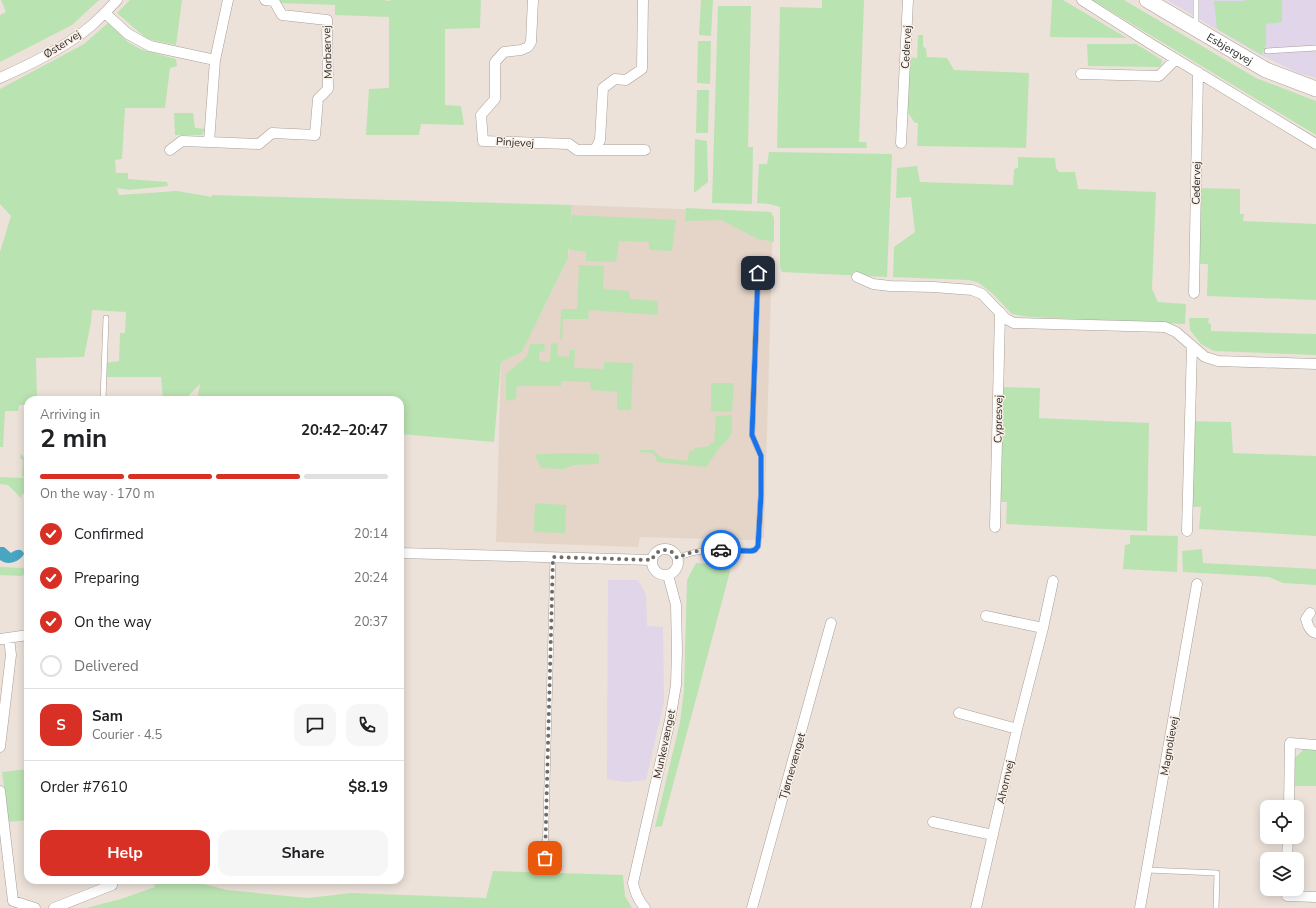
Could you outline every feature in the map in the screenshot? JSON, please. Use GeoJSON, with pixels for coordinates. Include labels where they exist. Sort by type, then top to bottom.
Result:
{"type":"FeatureCollection","features":[{"type":"Feature","properties":{"kind":"main road","name":"Esbjergvej"},"geometry":{"type":"LineString","coordinates":[[1147,0],[1266,70],[1316,89]]}},
{"type":"Feature","properties":{"kind":"street","name":"Østervej"},"geometry":{"type":"LineString","coordinates":[[0,78],[54,51],[91,26],[117,0]]}},
{"type":"Feature","properties":{"kind":"street"},"geometry":{"type":"LineString","coordinates":[[209,142],[215,60],[228,0]]}},
{"type":"Feature","properties":{"kind":"street","name":"Morbærvej"},"geometry":{"type":"LineString","coordinates":[[170,150],[182,141],[259,144],[272,133],[315,135],[318,99],[328,89],[327,20],[282,15],[274,1],[265,0]]}},
{"type":"Feature","properties":{"kind":"street","name":"Pinjevej"},"geometry":{"type":"LineString","coordinates":[[533,0],[531,42],[528,47],[521,50],[504,52],[495,62],[495,99],[481,115],[483,141],[569,144],[577,150],[645,150]]}},
{"type":"Feature","properties":{"kind":"street"},"geometry":{"type":"LineString","coordinates":[[595,150],[600,140],[603,88],[615,79],[626,80],[642,69],[644,0]]}},
{"type":"Feature","properties":{"kind":"street","name":"Cedervej"},"geometry":{"type":"LineString","coordinates":[[901,143],[908,0]]}},
{"type":"Feature","properties":{"kind":"street"},"geometry":{"type":"LineString","coordinates":[[1082,0],[1316,144]]}},
{"type":"Feature","properties":{"kind":"street"},"geometry":{"type":"LineString","coordinates":[[105,13],[128,34],[150,46],[215,60]]}},
{"type":"Feature","properties":{"kind":"street"},"geometry":{"type":"LineString","coordinates":[[1081,74],[1159,76],[1176,59]]}},
{"type":"Feature","properties":{"kind":"street","name":"Cedervej"},"geometry":{"type":"LineString","coordinates":[[1194,293],[1198,72]]}},
{"type":"Feature","properties":{"kind":"street"},"geometry":{"type":"LineString","coordinates":[[857,277],[873,284],[890,286],[972,290],[982,294],[1006,318],[1014,323],[1165,327],[1176,332],[1205,357],[1218,360],[1316,364]]}},
{"type":"Feature","properties":{"kind":"street","name":"Cypresvej"},"geometry":{"type":"LineString","coordinates":[[995,527],[1000,312]]}},
{"type":"Feature","properties":{"kind":"street"},"geometry":{"type":"LineString","coordinates":[[1187,531],[1192,346]]}},
{"type":"Feature","properties":{"kind":"street"},"geometry":{"type":"LineString","coordinates":[[664,550],[672,552],[677,558],[677,566],[675,570],[668,575],[660,575],[656,572],[652,564],[652,560],[656,553],[664,550]]}},
{"type":"Feature","properties":{"kind":"street"},"geometry":{"type":"LineString","coordinates":[[404,553],[652,560]]}},
{"type":"Feature","properties":{"kind":"street","name":"Munkevænget"},"geometry":{"type":"LineString","coordinates":[[645,908],[639,901],[633,883],[670,720],[676,685],[676,605],[668,575]]}},
{"type":"Feature","properties":{"kind":"street","name":"Ahornvej"},"geometry":{"type":"LineString","coordinates":[[976,908],[1053,581]]}},
{"type":"Feature","properties":{"kind":"street","name":"Magnolievej"},"geometry":{"type":"LineString","coordinates":[[1140,908],[1197,584]]}},
{"type":"Feature","properties":{"kind":"street"},"geometry":{"type":"LineString","coordinates":[[1310,613],[1306,619],[1310,630],[1316,633]]}},
{"type":"Feature","properties":{"kind":"street"},"geometry":{"type":"LineString","coordinates":[[986,616],[1043,628]]}},
{"type":"Feature","properties":{"kind":"street","name":"Tjørnevænget"},"geometry":{"type":"LineString","coordinates":[[752,908],[832,624]]}},
{"type":"Feature","properties":{"kind":"street"},"geometry":{"type":"LineString","coordinates":[[0,746],[11,655],[4,638],[24,636]]}},
{"type":"Feature","properties":{"kind":"street"},"geometry":{"type":"LineString","coordinates":[[959,713],[1017,729]]}},
{"type":"Feature","properties":{"kind":"street"},"geometry":{"type":"LineString","coordinates":[[1289,800],[1290,744],[1316,744]]}},
{"type":"Feature","properties":{"kind":"street"},"geometry":{"type":"LineString","coordinates":[[0,791],[13,901],[35,908]]}},
{"type":"Feature","properties":{"kind":"street"},"geometry":{"type":"LineString","coordinates":[[933,822],[993,835]]}},
{"type":"Feature","properties":{"kind":"street"},"geometry":{"type":"LineString","coordinates":[[54,908],[112,884]]}},
{"type":"Feature","properties":{"kind":"street"},"geometry":{"type":"LineString","coordinates":[[1287,896],[1316,897]]}},
{"type":"Feature","properties":{"kind":"lane"},"geometry":{"type":"LineString","coordinates":[[1196,0],[1196,29]]}},
{"type":"Feature","properties":{"kind":"lane"},"geometry":{"type":"LineString","coordinates":[[1267,51],[1316,48]]}},
{"type":"Feature","properties":{"kind":"lane"},"geometry":{"type":"LineString","coordinates":[[677,558],[707,549],[751,551],[755,550],[758,546],[761,495],[761,456],[752,435],[758,273]]}},
{"type":"Feature","properties":{"kind":"lane"},"geometry":{"type":"LineString","coordinates":[[103,396],[106,318]]}},
{"type":"Feature","properties":{"kind":"lane"},"geometry":{"type":"LineString","coordinates":[[545,858],[553,557]]}},
{"type":"Feature","properties":{"kind":"lane"},"geometry":{"type":"LineString","coordinates":[[1147,870],[1217,873],[1216,908]]}},
{"type":"Feature","properties":{"kind":"shaded area"},"geometry":{"type":"Polygon","coordinates":[[[1167,0],[1316,0],[1316,78],[1298,73],[1257,53],[1167,0]]]}},
{"type":"Feature","properties":{"kind":"shaded area"},"geometry":{"type":"Polygon","coordinates":[[[572,205],[767,212],[773,220],[764,538],[750,540],[640,537],[638,547],[496,542],[501,362],[522,352],[568,258],[572,205]]]}},
{"type":"Feature","properties":{"kind":"shaded area"},"geometry":{"type":"Polygon","coordinates":[[[608,580],[638,580],[646,595],[647,626],[663,627],[664,702],[646,780],[626,782],[607,779],[608,580]]]}},
{"type":"Feature","properties":{"kind":"green space"},"geometry":{"type":"Polygon","coordinates":[[[1,0],[99,0],[72,25],[0,62],[0,15],[6,12],[1,0]]]}},
{"type":"Feature","properties":{"kind":"green space"},"geometry":{"type":"Polygon","coordinates":[[[130,0],[182,0],[176,45],[147,39],[117,13],[130,0]]]}},
{"type":"Feature","properties":{"kind":"green space"},"geometry":{"type":"Polygon","coordinates":[[[277,0],[481,0],[480,28],[445,29],[445,105],[461,106],[464,125],[421,124],[419,135],[366,135],[369,89],[389,88],[389,17],[335,15],[335,5],[280,3],[277,0]]]}},
{"type":"Feature","properties":{"kind":"green space"},"geometry":{"type":"Polygon","coordinates":[[[701,0],[713,0],[711,36],[699,35],[701,0]]]}},
{"type":"Feature","properties":{"kind":"green space"},"geometry":{"type":"Polygon","coordinates":[[[822,0],[864,0],[859,142],[866,142],[867,148],[777,148],[780,7],[822,8],[822,0]]]}},
{"type":"Feature","properties":{"kind":"green space"},"geometry":{"type":"Polygon","coordinates":[[[1052,0],[1063,0],[1127,38],[1050,37],[1052,0]]]}},
{"type":"Feature","properties":{"kind":"green space"},"geometry":{"type":"Polygon","coordinates":[[[1092,0],[1124,0],[1256,78],[1316,101],[1316,135],[1092,0]]]}},
{"type":"Feature","properties":{"kind":"green space"},"geometry":{"type":"Polygon","coordinates":[[[1282,0],[1282,22],[1266,24],[1266,44],[1262,55],[1217,29],[1214,1],[1282,0]]]}},
{"type":"Feature","properties":{"kind":"green space"},"geometry":{"type":"Polygon","coordinates":[[[718,6],[751,6],[748,147],[753,147],[752,204],[712,203],[718,6]]]}},
{"type":"Feature","properties":{"kind":"green space"},"geometry":{"type":"Polygon","coordinates":[[[108,23],[128,42],[140,49],[176,59],[177,66],[170,68],[165,108],[125,108],[122,159],[115,160],[116,173],[128,173],[128,179],[167,182],[168,186],[129,190],[117,188],[119,195],[177,191],[212,197],[212,195],[572,205],[570,228],[572,215],[676,220],[672,251],[649,250],[649,242],[619,241],[616,262],[586,261],[586,252],[568,249],[568,258],[522,352],[501,362],[494,442],[404,434],[404,396],[198,396],[200,384],[188,396],[163,396],[161,377],[105,377],[106,363],[119,361],[120,333],[125,333],[126,312],[92,310],[84,357],[36,358],[37,396],[24,396],[24,405],[19,405],[18,411],[5,411],[3,447],[0,447],[0,252],[11,216],[0,204],[0,89],[84,44],[108,23]]]}},
{"type":"Feature","properties":{"kind":"green space"},"geometry":{"type":"Polygon","coordinates":[[[918,35],[923,35],[923,46],[926,49],[927,57],[947,58],[954,70],[1029,73],[1026,148],[917,146],[918,123],[915,123],[906,110],[907,57],[917,58],[918,35]]]}},
{"type":"Feature","properties":{"kind":"green space"},"geometry":{"type":"Polygon","coordinates":[[[698,41],[711,41],[710,84],[697,83],[698,41]]]}},
{"type":"Feature","properties":{"kind":"green space"},"geometry":{"type":"Polygon","coordinates":[[[1087,44],[1136,44],[1162,60],[1161,65],[1159,67],[1088,66],[1087,44]]]}},
{"type":"Feature","properties":{"kind":"green space"},"geometry":{"type":"Polygon","coordinates":[[[697,90],[709,90],[708,133],[696,133],[697,90]]]}},
{"type":"Feature","properties":{"kind":"green space"},"geometry":{"type":"Polygon","coordinates":[[[174,113],[193,113],[195,128],[205,129],[202,135],[175,135],[174,113]]]}},
{"type":"Feature","properties":{"kind":"green space"},"geometry":{"type":"Polygon","coordinates":[[[695,139],[707,141],[708,182],[694,193],[695,139]]]}},
{"type":"Feature","properties":{"kind":"green space"},"geometry":{"type":"Polygon","coordinates":[[[769,152],[892,154],[887,277],[782,272],[780,267],[780,207],[757,203],[759,164],[767,164],[769,152]]]}},
{"type":"Feature","properties":{"kind":"green space"},"geometry":{"type":"Polygon","coordinates":[[[1018,157],[1055,158],[1056,168],[1059,172],[1075,172],[1078,189],[1156,192],[1152,289],[1158,302],[1186,304],[1185,324],[1029,317],[1012,314],[993,294],[979,283],[969,280],[893,277],[894,247],[915,232],[911,197],[896,198],[897,168],[917,166],[920,182],[1013,185],[1014,169],[1018,168],[1018,157]]]}},
{"type":"Feature","properties":{"kind":"green space"},"geometry":{"type":"Polygon","coordinates":[[[1191,188],[1240,189],[1240,214],[1244,214],[1243,221],[1316,224],[1316,300],[1207,296],[1208,264],[1191,264],[1191,188]]]}},
{"type":"Feature","properties":{"kind":"green space"},"geometry":{"type":"Polygon","coordinates":[[[686,208],[771,212],[774,218],[774,242],[758,239],[721,220],[685,221],[686,208]]]}},
{"type":"Feature","properties":{"kind":"green space"},"geometry":{"type":"Polygon","coordinates":[[[579,265],[604,266],[603,289],[629,291],[630,299],[658,301],[658,315],[589,310],[588,319],[563,319],[562,339],[560,340],[561,309],[577,309],[579,265]]]}},
{"type":"Feature","properties":{"kind":"green space"},"geometry":{"type":"Polygon","coordinates":[[[1189,318],[1209,318],[1208,323],[1211,324],[1211,331],[1316,334],[1316,355],[1214,351],[1201,344],[1190,330],[1189,318]]]}},
{"type":"Feature","properties":{"kind":"green space"},"geometry":{"type":"Polygon","coordinates":[[[551,343],[558,344],[557,356],[569,357],[570,350],[575,350],[574,368],[604,369],[604,362],[633,363],[631,410],[617,410],[617,392],[591,390],[590,382],[561,381],[561,386],[517,386],[516,399],[506,401],[506,374],[527,356],[530,344],[544,344],[545,351],[539,352],[539,361],[550,362],[551,343]]]}},
{"type":"Feature","properties":{"kind":"green space"},"geometry":{"type":"Polygon","coordinates":[[[711,383],[734,383],[732,412],[711,411],[711,383]]]}},
{"type":"Feature","properties":{"kind":"green space"},"geometry":{"type":"Polygon","coordinates":[[[1000,387],[1040,388],[1039,418],[1149,423],[1147,531],[1006,524],[1007,502],[999,502],[1000,387]]]}},
{"type":"Feature","properties":{"kind":"green space"},"geometry":{"type":"Polygon","coordinates":[[[732,415],[732,431],[730,437],[720,447],[706,467],[657,462],[656,457],[652,453],[640,452],[640,450],[653,450],[662,458],[688,461],[689,451],[693,451],[695,448],[710,446],[710,443],[714,443],[716,416],[732,415]]]}},
{"type":"Feature","properties":{"kind":"green space"},"geometry":{"type":"Polygon","coordinates":[[[1185,421],[1231,422],[1233,453],[1316,456],[1316,536],[1199,529],[1201,507],[1183,506],[1185,421]]]}},
{"type":"Feature","properties":{"kind":"green space"},"geometry":{"type":"Polygon","coordinates":[[[21,454],[24,457],[24,478],[22,475],[23,460],[20,458],[21,454]]]}},
{"type":"Feature","properties":{"kind":"green space"},"geometry":{"type":"Polygon","coordinates":[[[538,454],[599,454],[599,464],[573,465],[564,469],[541,468],[535,456],[538,454]]]}},
{"type":"Feature","properties":{"kind":"green space"},"geometry":{"type":"Polygon","coordinates":[[[0,477],[24,478],[24,494],[22,494],[21,498],[8,485],[0,484],[0,477]]]}},
{"type":"Feature","properties":{"kind":"green space"},"geometry":{"type":"Polygon","coordinates":[[[535,503],[566,505],[565,533],[534,532],[535,503]]]}},
{"type":"Feature","properties":{"kind":"green space"},"geometry":{"type":"Polygon","coordinates":[[[1130,535],[1178,536],[1177,572],[1123,569],[1125,545],[1130,544],[1130,535]]]}},
{"type":"Feature","properties":{"kind":"green space"},"geometry":{"type":"Polygon","coordinates":[[[1202,549],[1203,563],[1316,569],[1316,585],[1283,583],[1269,577],[1183,572],[1182,551],[1202,549]]]}},
{"type":"Feature","properties":{"kind":"green space"},"geometry":{"type":"Polygon","coordinates":[[[696,563],[732,564],[662,826],[655,827],[680,722],[684,690],[687,580],[696,563]]]}},
{"type":"Feature","properties":{"kind":"green space"},"geometry":{"type":"Polygon","coordinates":[[[0,567],[24,568],[24,574],[22,576],[0,575],[0,567]]]}},
{"type":"Feature","properties":{"kind":"green space"},"geometry":{"type":"Polygon","coordinates":[[[1305,748],[1316,749],[1316,786],[1294,786],[1294,759],[1305,748]]]}},
{"type":"Feature","properties":{"kind":"green space"},"geometry":{"type":"Polygon","coordinates":[[[24,769],[24,820],[9,822],[2,772],[24,769]]]}},
{"type":"Feature","properties":{"kind":"green space"},"geometry":{"type":"Polygon","coordinates":[[[493,871],[623,875],[625,896],[632,908],[86,908],[121,899],[155,887],[154,884],[204,884],[227,890],[308,898],[351,893],[486,898],[493,871]]]}},
{"type":"Feature","properties":{"kind":"water"},"geometry":{"type":"Polygon","coordinates":[[[0,547],[4,547],[11,553],[16,550],[22,550],[24,554],[16,561],[6,563],[0,560],[0,547]]]}},
{"type":"Feature","properties":{"kind":"way so far"},"geometry":{"type":"LineString","coordinates":[[545,858],[553,557],[652,560],[653,556],[660,550],[668,550],[675,554],[677,558],[707,549],[721,550]]}},
{"type":"Feature","properties":{"kind":"route"},"geometry":{"type":"LineString","coordinates":[[721,550],[751,551],[755,550],[758,546],[761,495],[761,456],[752,435],[758,273]]}}]}
